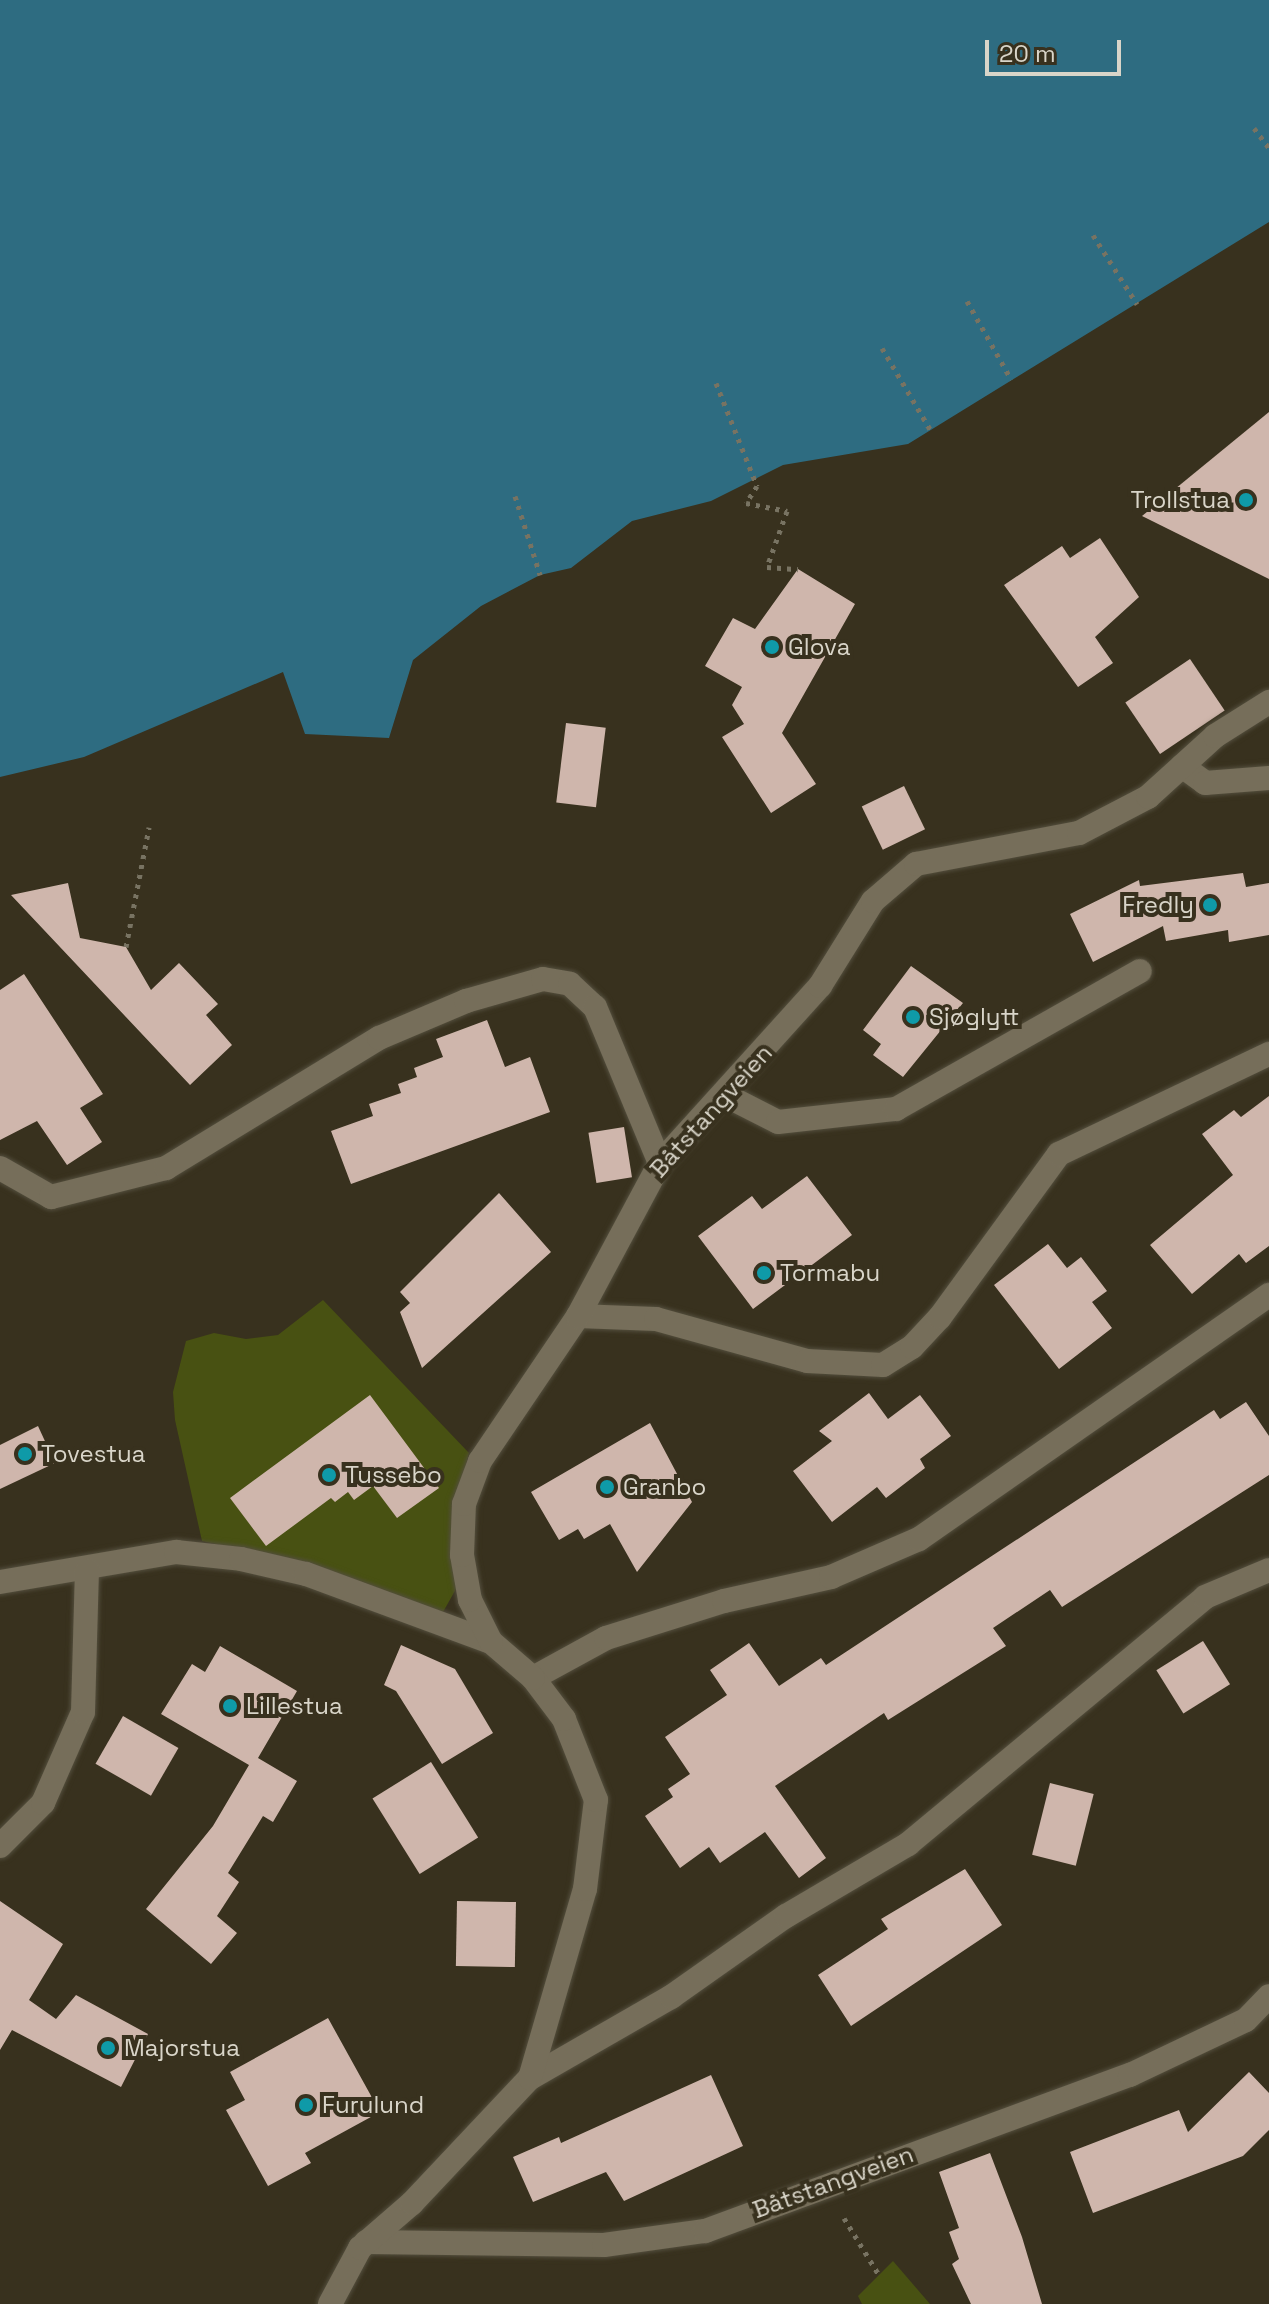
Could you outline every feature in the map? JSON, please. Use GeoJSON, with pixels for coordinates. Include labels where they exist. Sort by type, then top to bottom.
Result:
{"type":"FeatureCollection","features":[{"type":"Feature","properties":{"kind":"street","name":"Båtstangveien"},"geometry":{"type":"LineString","coordinates":[[491,1642],[470,1600],[462,1555],[464,1504],[480,1461],[578,1316],[660,1163],[727,1096],[820,986],[873,901],[916,864],[1079,833],[1148,797],[1182,766],[1269,702]]}},
{"type":"Feature","properties":{"kind":"street"},"geometry":{"type":"LineString","coordinates":[[1182,766],[1205,783],[1269,778]]}},
{"type":"Feature","properties":{"kind":"street"},"geometry":{"type":"LineString","coordinates":[[727,1096],[778,1122],[896,1109],[1140,971]]}},
{"type":"Feature","properties":{"kind":"street"},"geometry":{"type":"LineString","coordinates":[[0,1168],[51,1197],[166,1168],[379,1038],[466,1001],[543,979],[570,984],[595,1007],[660,1163]]}},
{"type":"Feature","properties":{"kind":"street"},"geometry":{"type":"LineString","coordinates":[[578,1316],[656,1319],[807,1361],[883,1365],[912,1347],[940,1317],[1059,1154],[1269,1054]]}},
{"type":"Feature","properties":{"kind":"street"},"geometry":{"type":"LineString","coordinates":[[533,1678],[606,1638],[724,1601],[831,1577],[919,1539],[1269,1295]]}},
{"type":"Feature","properties":{"kind":"street","name":"Båtstangveien"},"geometry":{"type":"LineString","coordinates":[[0,1582],[87,1570],[176,1552],[241,1559],[306,1574],[491,1642],[533,1678],[564,1719],[596,1800],[585,1889],[530,2078],[366,2242],[330,2304]]}},
{"type":"Feature","properties":{"kind":"street"},"geometry":{"type":"LineString","coordinates":[[0,1846],[43,1803],[83,1712],[87,1570]]}},
{"type":"Feature","properties":{"kind":"street"},"geometry":{"type":"LineString","coordinates":[[530,2078],[671,1997],[786,1916],[908,1844],[972,1797],[1205,1597],[1269,1570]]}},
{"type":"Feature","properties":{"kind":"street","name":"Båtstangveien"},"geometry":{"type":"LineString","coordinates":[[366,2242],[619,2243],[705,2231],[823,2185],[1130,2075],[1246,2020],[1269,1996]]}},
{"type":"Feature","properties":{"kind":"path"},"geometry":{"type":"LineString","coordinates":[[1254,128],[1269,148]]}},
{"type":"Feature","properties":{"kind":"path"},"geometry":{"type":"LineString","coordinates":[[1093,235],[1137,304]]}},
{"type":"Feature","properties":{"kind":"path"},"geometry":{"type":"LineString","coordinates":[[967,301],[1011,379]]}},
{"type":"Feature","properties":{"kind":"path"},"geometry":{"type":"LineString","coordinates":[[882,348],[931,431]]}},
{"type":"Feature","properties":{"kind":"path"},"geometry":{"type":"LineString","coordinates":[[716,383],[757,486],[746,503],[787,511],[767,567],[798,569]]}},
{"type":"Feature","properties":{"kind":"path"},"geometry":{"type":"LineString","coordinates":[[515,496],[540,575]]}},
{"type":"Feature","properties":{"kind":"path"},"geometry":{"type":"LineString","coordinates":[[126,947],[149,827]]}},
{"type":"Feature","properties":{"kind":"path"},"geometry":{"type":"LineString","coordinates":[[823,2185],[879,2275]]}},
{"type":"Feature","properties":{"kind":"green space"},"geometry":{"type":"Polygon","coordinates":[[[323,1300],[469,1453],[452,1519],[456,1589],[443,1612],[319,1567],[202,1541],[175,1420],[173,1392],[186,1341],[214,1333],[246,1339],[278,1335],[323,1300]]]}},
{"type":"Feature","properties":{"kind":"green space"},"geometry":{"type":"Polygon","coordinates":[[[893,2261],[930,2304],[862,2304],[858,2296],[893,2261]]]}},
{"type":"Feature","properties":{"kind":"water"},"geometry":{"type":"Polygon","coordinates":[[[0,0],[1269,0],[1269,222],[908,444],[783,465],[711,501],[632,521],[571,568],[540,575],[481,606],[413,660],[389,738],[305,734],[283,672],[84,757],[0,777],[0,0]]]}},
{"type":"Feature","properties":{"kind":"building"},"geometry":{"type":"Polygon","coordinates":[[[1269,412],[1269,579],[1142,516],[1269,412]]]}},
{"type":"Feature","properties":{"kind":"building"},"geometry":{"type":"Polygon","coordinates":[[[1100,538],[1139,597],[1095,637],[1113,663],[1078,687],[1004,585],[1062,546],[1070,558],[1100,538]]]}},
{"type":"Feature","properties":{"kind":"building","name":"Glova"},"geometry":{"type":"Polygon","coordinates":[[[798,569],[855,604],[782,733],[816,784],[771,813],[722,737],[744,724],[732,705],[742,687],[705,666],[733,618],[755,629],[798,569]]]}},
{"type":"Feature","properties":{"kind":"building"},"geometry":{"type":"Polygon","coordinates":[[[1190,659],[1225,710],[1160,754],[1125,703],[1190,659]]]}},
{"type":"Feature","properties":{"kind":"building"},"geometry":{"type":"Polygon","coordinates":[[[566,723],[606,728],[596,807],[556,802],[566,723]]]}},
{"type":"Feature","properties":{"kind":"building"},"geometry":{"type":"Polygon","coordinates":[[[904,786],[925,829],[883,850],[862,807],[904,786]]]}},
{"type":"Feature","properties":{"kind":"building","name":"Fredly"},"geometry":{"type":"Polygon","coordinates":[[[1243,873],[1246,887],[1269,883],[1269,935],[1229,942],[1228,930],[1166,941],[1163,926],[1093,962],[1070,914],[1139,880],[1140,886],[1243,873]]]}},
{"type":"Feature","properties":{"kind":"building"},"geometry":{"type":"Polygon","coordinates":[[[68,883],[80,938],[126,947],[151,990],[179,963],[218,1004],[206,1015],[232,1045],[190,1085],[11,895],[68,883]]]}},
{"type":"Feature","properties":{"kind":"building","name":"Sjøglytt"},"geometry":{"type":"Polygon","coordinates":[[[911,966],[963,1003],[903,1077],[873,1055],[881,1044],[863,1030],[911,966]]]}},
{"type":"Feature","properties":{"kind":"building"},"geometry":{"type":"Polygon","coordinates":[[[24,974],[103,1094],[80,1108],[102,1142],[67,1165],[37,1121],[0,1140],[0,990],[24,974]]]}},
{"type":"Feature","properties":{"kind":"building"},"geometry":{"type":"Polygon","coordinates":[[[487,1020],[505,1067],[530,1057],[550,1112],[351,1184],[331,1131],[373,1116],[369,1104],[401,1093],[398,1084],[417,1077],[414,1068],[443,1057],[436,1039],[487,1020]]]}},
{"type":"Feature","properties":{"kind":"building"},"geometry":{"type":"Polygon","coordinates":[[[1269,1096],[1269,1246],[1246,1263],[1239,1254],[1192,1294],[1150,1245],[1233,1175],[1202,1134],[1234,1110],[1241,1117],[1269,1096]]]}},
{"type":"Feature","properties":{"kind":"building"},"geometry":{"type":"Polygon","coordinates":[[[624,1127],[632,1177],[596,1183],[588,1133],[624,1127]]]}},
{"type":"Feature","properties":{"kind":"building","name":"Tormabu"},"geometry":{"type":"Polygon","coordinates":[[[807,1176],[852,1235],[753,1309],[698,1236],[752,1196],[762,1209],[807,1176]]]}},
{"type":"Feature","properties":{"kind":"building"},"geometry":{"type":"Polygon","coordinates":[[[499,1193],[551,1252],[422,1368],[400,1312],[410,1303],[400,1292],[499,1193]]]}},
{"type":"Feature","properties":{"kind":"building"},"geometry":{"type":"Polygon","coordinates":[[[1048,1244],[1067,1268],[1081,1257],[1107,1291],[1092,1302],[1112,1328],[1059,1369],[994,1285],[1048,1244]]]}},
{"type":"Feature","properties":{"kind":"building"},"geometry":{"type":"Polygon","coordinates":[[[869,1393],[888,1419],[920,1395],[951,1436],[920,1459],[925,1468],[886,1498],[877,1487],[832,1522],[793,1471],[832,1441],[819,1431],[869,1393]]]}},
{"type":"Feature","properties":{"kind":"building","name":"Tussebo"},"geometry":{"type":"Polygon","coordinates":[[[370,1395],[439,1488],[397,1518],[373,1486],[354,1500],[348,1492],[335,1502],[331,1498],[266,1546],[230,1498],[370,1395]]]}},
{"type":"Feature","properties":{"kind":"building"},"geometry":{"type":"Polygon","coordinates":[[[1246,1402],[1269,1436],[1269,1475],[1062,1607],[1050,1590],[993,1628],[1006,1646],[888,1720],[884,1713],[775,1786],[826,1858],[799,1878],[765,1832],[720,1863],[709,1847],[680,1868],[645,1816],[673,1797],[668,1789],[690,1774],[665,1737],[727,1695],[710,1670],[749,1643],[779,1686],[821,1658],[826,1665],[1214,1410],[1220,1419],[1246,1402]]]}},
{"type":"Feature","properties":{"kind":"building","name":"Granbo"},"geometry":{"type":"Polygon","coordinates":[[[650,1423],[692,1502],[637,1572],[610,1524],[584,1539],[578,1529],[559,1540],[531,1492],[650,1423]]]}},
{"type":"Feature","properties":{"kind":"building","name":"Tovestua"},"geometry":{"type":"Polygon","coordinates":[[[38,1426],[55,1463],[0,1489],[0,1445],[38,1426]]]}},
{"type":"Feature","properties":{"kind":"building"},"geometry":{"type":"Polygon","coordinates":[[[1203,1641],[1230,1684],[1183,1713],[1156,1670],[1203,1641]]]}},
{"type":"Feature","properties":{"kind":"building"},"geometry":{"type":"Polygon","coordinates":[[[401,1645],[455,1669],[493,1733],[442,1764],[396,1691],[384,1685],[401,1645]]]}},
{"type":"Feature","properties":{"kind":"building"},"geometry":{"type":"Polygon","coordinates":[[[220,1646],[297,1691],[258,1758],[297,1781],[273,1822],[263,1816],[228,1873],[239,1882],[217,1916],[237,1933],[211,1964],[146,1909],[213,1826],[249,1765],[161,1714],[192,1664],[205,1672],[220,1646]]]}},
{"type":"Feature","properties":{"kind":"building"},"geometry":{"type":"Polygon","coordinates":[[[123,1716],[178,1748],[151,1796],[96,1764],[123,1716]]]}},
{"type":"Feature","properties":{"kind":"building"},"geometry":{"type":"Polygon","coordinates":[[[431,1762],[478,1837],[420,1874],[372,1799],[431,1762]]]}},
{"type":"Feature","properties":{"kind":"building"},"geometry":{"type":"Polygon","coordinates":[[[1050,1783],[1094,1794],[1076,1866],[1032,1855],[1050,1783]]]}},
{"type":"Feature","properties":{"kind":"building"},"geometry":{"type":"Polygon","coordinates":[[[965,1869],[1002,1925],[851,2026],[818,1975],[888,1929],[881,1919],[965,1869]]]}},
{"type":"Feature","properties":{"kind":"building"},"geometry":{"type":"Polygon","coordinates":[[[0,1901],[63,1944],[29,2000],[56,2019],[76,1995],[148,2034],[121,2087],[12,2030],[0,2050],[0,1901]]]}},
{"type":"Feature","properties":{"kind":"building"},"geometry":{"type":"Polygon","coordinates":[[[457,1901],[516,1902],[515,1967],[456,1966],[457,1901]]]}},
{"type":"Feature","properties":{"kind":"building","name":"Furulund"},"geometry":{"type":"Polygon","coordinates":[[[328,2018],[380,2112],[305,2153],[311,2163],[268,2186],[226,2110],[245,2100],[230,2072],[328,2018]]]}},
{"type":"Feature","properties":{"kind":"building"},"geometry":{"type":"Polygon","coordinates":[[[1249,2072],[1269,2093],[1269,2130],[1243,2156],[1093,2213],[1070,2152],[1179,2110],[1188,2132],[1249,2072]]]}},
{"type":"Feature","properties":{"kind":"building"},"geometry":{"type":"Polygon","coordinates":[[[711,2075],[743,2146],[624,2201],[606,2172],[533,2202],[513,2157],[559,2137],[561,2143],[711,2075]]]}},
{"type":"Feature","properties":{"kind":"building"},"geometry":{"type":"Polygon","coordinates":[[[990,2153],[1022,2237],[1042,2304],[971,2304],[952,2264],[959,2259],[949,2232],[959,2228],[939,2172],[990,2153]]]}},
{"type":"Feature","properties":{"kind":"place","name":"Trollstua"},"geometry":{"type":"Point","coordinates":[1246,500]}},
{"type":"Feature","properties":{"kind":"place","name":"Glova"},"geometry":{"type":"Point","coordinates":[772,647]}},
{"type":"Feature","properties":{"kind":"place","name":"Fredly"},"geometry":{"type":"Point","coordinates":[1210,905]}},
{"type":"Feature","properties":{"kind":"place","name":"Sjøglytt"},"geometry":{"type":"Point","coordinates":[913,1017]}},
{"type":"Feature","properties":{"kind":"place","name":"Tormabu"},"geometry":{"type":"Point","coordinates":[764,1273]}},
{"type":"Feature","properties":{"kind":"place","name":"Tovestua"},"geometry":{"type":"Point","coordinates":[25,1454]}},
{"type":"Feature","properties":{"kind":"place","name":"Tussebo"},"geometry":{"type":"Point","coordinates":[329,1475]}},
{"type":"Feature","properties":{"kind":"place","name":"Granbo"},"geometry":{"type":"Point","coordinates":[607,1487]}},
{"type":"Feature","properties":{"kind":"place","name":"Lillestua"},"geometry":{"type":"Point","coordinates":[230,1706]}},
{"type":"Feature","properties":{"kind":"place","name":"Majorstua"},"geometry":{"type":"Point","coordinates":[108,2048]}},
{"type":"Feature","properties":{"kind":"place","name":"Furulund"},"geometry":{"type":"Point","coordinates":[306,2105]}}]}
